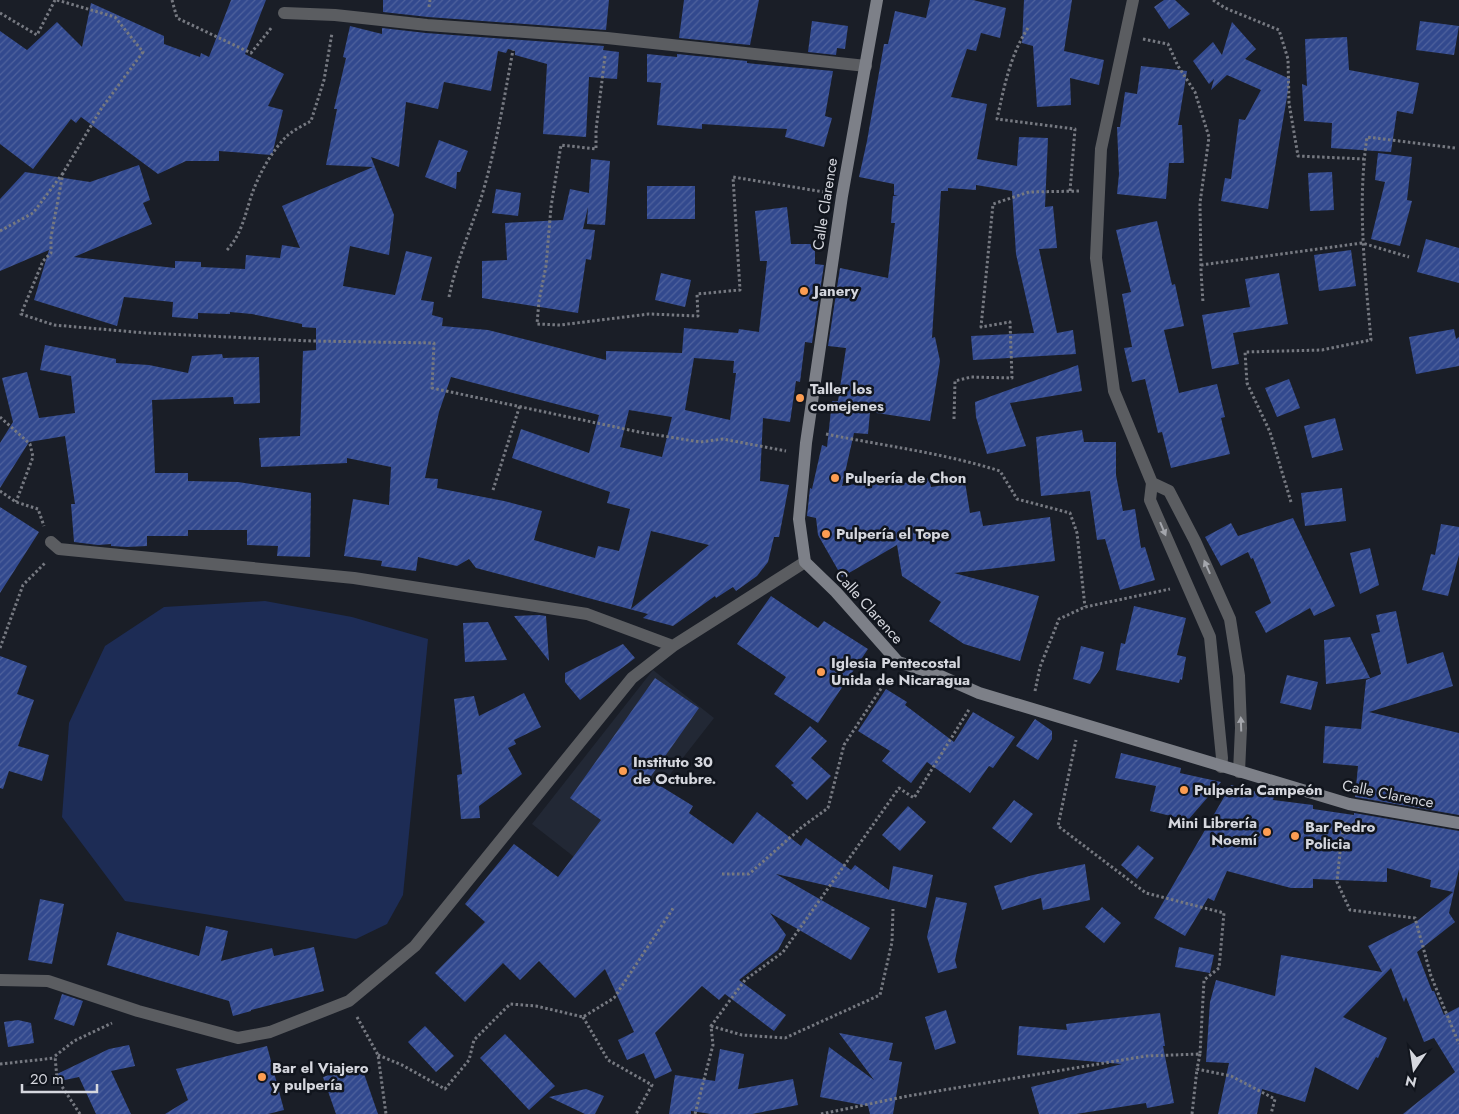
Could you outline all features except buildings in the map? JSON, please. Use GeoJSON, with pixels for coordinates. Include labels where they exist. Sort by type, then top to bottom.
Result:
{"type":"FeatureCollection","features":[{"type":"Feature","properties":{"kind":"street","name":"Calle Clarence"},"geometry":{"type":"LineString","coordinates":[[877,0],[842,196],[807,437],[798,519],[804,562],[836,592],[898,662],[936,674],[979,693],[1349,804],[1459,823]]}},
{"type":"Feature","properties":{"kind":"street"},"geometry":{"type":"LineString","coordinates":[[1133,0],[1101,149],[1096,258],[1114,391],[1152,484],[1150,500],[1210,638],[1222,767]]}},
{"type":"Feature","properties":{"kind":"street"},"geometry":{"type":"LineString","coordinates":[[284,13],[335,15],[427,25],[606,38],[866,66]]}},
{"type":"Feature","properties":{"kind":"street"},"geometry":{"type":"LineString","coordinates":[[1152,484],[1169,491],[1195,540],[1230,619],[1239,676],[1241,728],[1239,772]]}},
{"type":"Feature","properties":{"kind":"street"},"geometry":{"type":"LineString","coordinates":[[55,546],[354,578],[587,614],[673,646]]}},
{"type":"Feature","properties":{"kind":"street"},"geometry":{"type":"LineString","coordinates":[[0,980],[48,981],[138,1011],[238,1038],[270,1032],[349,1001],[415,946],[632,678],[673,646],[804,562]]}},
{"type":"Feature","properties":{"kind":"path"},"geometry":{"type":"LineString","coordinates":[[0,13],[37,35],[56,0],[115,18],[143,52],[101,109],[63,173],[33,213],[0,231]]}},
{"type":"Feature","properties":{"kind":"path"},"geometry":{"type":"LineString","coordinates":[[172,0],[177,18],[251,53],[284,13]]}},
{"type":"Feature","properties":{"kind":"path"},"geometry":{"type":"LineString","coordinates":[[1213,0],[1225,8],[1279,30],[1288,59],[1289,103],[1298,156],[1364,159]]}},
{"type":"Feature","properties":{"kind":"path"},"geometry":{"type":"LineString","coordinates":[[227,250],[234,243],[245,218],[252,193],[271,156],[289,134],[311,121],[324,80],[335,15]]}},
{"type":"Feature","properties":{"kind":"path"},"geometry":{"type":"LineString","coordinates":[[1028,28],[1022,37],[1008,72],[997,119],[1075,129],[1070,191]]}},
{"type":"Feature","properties":{"kind":"path"},"geometry":{"type":"LineString","coordinates":[[449,297],[453,277],[482,196],[496,140],[516,32]]}},
{"type":"Feature","properties":{"kind":"path"},"geometry":{"type":"LineString","coordinates":[[1126,34],[1168,44],[1178,66],[1195,92],[1209,137],[1200,203],[1203,303]]}},
{"type":"Feature","properties":{"kind":"path"},"geometry":{"type":"LineString","coordinates":[[606,38],[596,130],[596,149],[562,145],[551,206],[546,266],[539,301],[537,324],[560,325],[649,314],[698,316],[696,294],[740,290],[733,177],[842,196]]}},
{"type":"Feature","properties":{"kind":"path"},"geometry":{"type":"LineString","coordinates":[[1291,502],[1270,432],[1247,383],[1245,352],[1322,350],[1371,340],[1362,243],[1364,159],[1367,137],[1455,148]]}},
{"type":"Feature","properties":{"kind":"path"},"geometry":{"type":"LineString","coordinates":[[63,173],[51,237],[51,254],[43,261],[21,314],[54,325],[146,333],[311,341],[434,343],[432,388],[520,405],[639,432],[700,442],[723,439],[794,453],[807,437],[914,449],[965,460],[1000,471],[1017,499],[1070,512],[1077,533],[1085,607]]}},
{"type":"Feature","properties":{"kind":"path"},"geometry":{"type":"LineString","coordinates":[[954,419],[954,381],[971,377],[1012,378],[1010,322],[981,327],[993,204],[1029,192],[1099,191]]}},
{"type":"Feature","properties":{"kind":"path"},"geometry":{"type":"LineString","coordinates":[[1201,265],[1362,243],[1409,257]]}},
{"type":"Feature","properties":{"kind":"path"},"geometry":{"type":"LineString","coordinates":[[493,490],[520,405]]}},
{"type":"Feature","properties":{"kind":"path"},"geometry":{"type":"LineString","coordinates":[[0,417],[30,444],[33,457],[16,502]]}},
{"type":"Feature","properties":{"kind":"path"},"geometry":{"type":"LineString","coordinates":[[0,491],[16,502],[38,509],[55,546],[24,585],[0,648]]}},
{"type":"Feature","properties":{"kind":"path"},"geometry":{"type":"LineString","coordinates":[[1031,709],[1040,667],[1059,619],[1085,607],[1187,585]]}},
{"type":"Feature","properties":{"kind":"path"},"geometry":{"type":"LineString","coordinates":[[722,874],[749,874],[802,827],[828,808],[844,745],[898,662]]}},
{"type":"Feature","properties":{"kind":"path"},"geometry":{"type":"LineString","coordinates":[[695,1114],[713,1045],[711,1026],[745,980],[783,952],[899,788],[914,798],[979,693]]}},
{"type":"Feature","properties":{"kind":"path"},"geometry":{"type":"LineString","coordinates":[[1079,724],[1058,826],[1146,893],[1224,913],[1219,968],[1204,980],[1200,1054],[1192,1114]]}},
{"type":"Feature","properties":{"kind":"path"},"geometry":{"type":"LineString","coordinates":[[1349,804],[1341,842],[1337,882],[1350,910],[1416,918],[1431,976],[1459,1044]]}},
{"type":"Feature","properties":{"kind":"path"},"geometry":{"type":"LineString","coordinates":[[378,1055],[402,1065],[445,1089],[469,1060],[474,1040],[510,1004],[536,1006],[583,1017],[614,998],[674,907]]}},
{"type":"Feature","properties":{"kind":"path"},"geometry":{"type":"LineString","coordinates":[[711,1026],[742,1035],[785,1038],[880,995],[892,942],[892,909]]}},
{"type":"Feature","properties":{"kind":"path"},"geometry":{"type":"LineString","coordinates":[[349,1001],[378,1055],[386,1114]]}},
{"type":"Feature","properties":{"kind":"path"},"geometry":{"type":"LineString","coordinates":[[0,1064],[55,1058],[74,1041],[138,1011]]}},
{"type":"Feature","properties":{"kind":"path"},"geometry":{"type":"LineString","coordinates":[[583,1017],[608,1060],[652,1085],[636,1114]]}},
{"type":"Feature","properties":{"kind":"path"},"geometry":{"type":"LineString","coordinates":[[821,1114],[908,1096],[1146,1056],[1200,1054]]}},
{"type":"Feature","properties":{"kind":"path"},"geometry":{"type":"LineString","coordinates":[[55,1058],[57,1079],[80,1114]]}},
{"type":"Feature","properties":{"kind":"path"},"geometry":{"type":"LineString","coordinates":[[1197,1069],[1231,1076],[1275,1099],[1271,1114]]}},
{"type":"Feature","properties":{"kind":"path"},"geometry":{"type":"LineString","coordinates":[[842,1110],[843,1114]]}},
{"type":"Feature","properties":{"kind":"shaded area"},"geometry":{"type":"Polygon","coordinates":[[[265,601],[352,617],[428,639],[403,895],[387,924],[356,939],[125,901],[62,817],[69,723],[105,646],[164,607],[265,601]]]}},
{"type":"Feature","properties":{"kind":"shaded area","name":"Instituto 30 de Octubre."},"geometry":{"type":"Polygon","coordinates":[[[653,670],[714,718],[625,832],[596,874],[532,824],[653,670]]]}},
{"type":"Feature","properties":{"kind":"place","name":"Janery"},"geometry":{"type":"Point","coordinates":[804,291]}},
{"type":"Feature","properties":{"kind":"place","name":"Taller los comejenes"},"geometry":{"type":"Point","coordinates":[800,398]}},
{"type":"Feature","properties":{"kind":"place","name":"Pulpería de Chon"},"geometry":{"type":"Point","coordinates":[835,478]}},
{"type":"Feature","properties":{"kind":"place","name":"Pulpería el Tope"},"geometry":{"type":"Point","coordinates":[826,534]}},
{"type":"Feature","properties":{"kind":"place","name":"Iglesia Pentecostal Unida de Nicaragua"},"geometry":{"type":"Point","coordinates":[821,672]}},
{"type":"Feature","properties":{"kind":"place","name":"Instituto 30 de Octubre."},"geometry":{"type":"Point","coordinates":[623,771]}},
{"type":"Feature","properties":{"kind":"place","name":"Pulpería Campeón"},"geometry":{"type":"Point","coordinates":[1184,790]}},
{"type":"Feature","properties":{"kind":"place","name":"Mini Librería Noemí"},"geometry":{"type":"Point","coordinates":[1267,832]}},
{"type":"Feature","properties":{"kind":"place","name":"Bar Pedro Policia"},"geometry":{"type":"Point","coordinates":[1295,836]}},
{"type":"Feature","properties":{"kind":"place","name":"Bar el Viajero y pulpería"},"geometry":{"type":"Point","coordinates":[262,1077]}}]}
